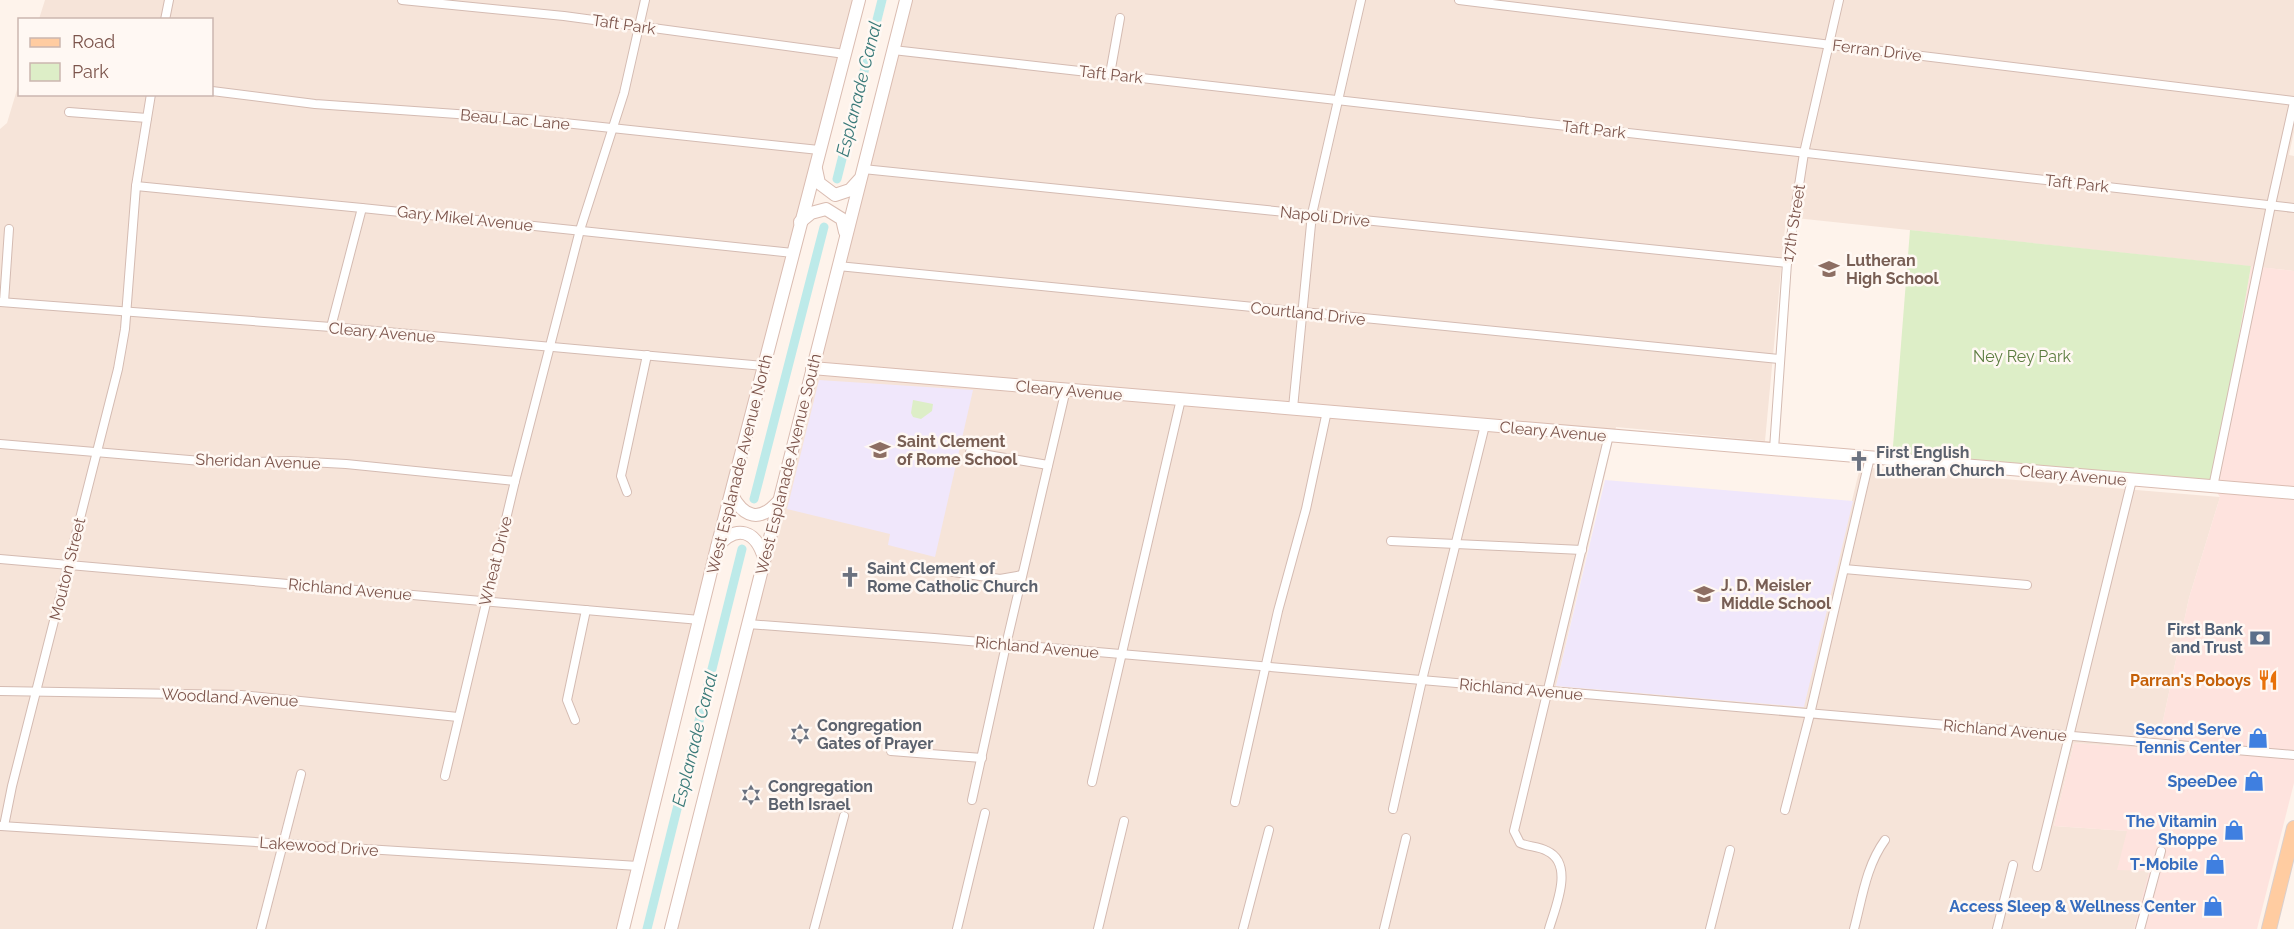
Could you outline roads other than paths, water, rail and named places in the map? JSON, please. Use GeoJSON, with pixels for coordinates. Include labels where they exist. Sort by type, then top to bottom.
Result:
{"type":"FeatureCollection","features":[{"type":"Feature","properties":{"kind":"main road","name":"West Esplanade Avenue North"},"geometry":{"type":"LineString","coordinates":[[623,929],[717,547],[859,0]]}},
{"type":"Feature","properties":{"kind":"main road","name":"West Esplanade Avenue South"},"geometry":{"type":"LineString","coordinates":[[671,929],[906,0]]}},
{"type":"Feature","properties":{"kind":"main road"},"geometry":{"type":"LineString","coordinates":[[815,165],[819,183],[835,195],[849,190],[861,174]]}},
{"type":"Feature","properties":{"kind":"main road"},"geometry":{"type":"LineString","coordinates":[[800,222],[811,213],[825,209],[842,219],[845,237]]}},
{"type":"Feature","properties":{"kind":"main road","name":"Cleary Avenue"},"geometry":{"type":"LineString","coordinates":[[812,368],[2294,493]]}},
{"type":"Feature","properties":{"kind":"main road"},"geometry":{"type":"LineString","coordinates":[[732,495],[737,506],[751,515],[772,510],[778,502]]}},
{"type":"Feature","properties":{"kind":"main road"},"geometry":{"type":"LineString","coordinates":[[717,547],[725,538],[733,534],[740,532],[749,534],[756,539],[764,560]]}},
{"type":"Feature","properties":{"kind":"main road"},"geometry":{"type":"LineString","coordinates":[[2269,929],[2294,828]]}},
{"type":"Feature","properties":{"kind":"street"},"geometry":{"type":"LineString","coordinates":[[165,18],[169,0]]}},
{"type":"Feature","properties":{"kind":"street","name":"Taft Park"},"geometry":{"type":"LineString","coordinates":[[402,0],[564,16],[845,54]]}},
{"type":"Feature","properties":{"kind":"street","name":"Wheat Drive"},"geometry":{"type":"LineString","coordinates":[[445,776],[515,481],[580,230],[624,93],[645,0]]}},
{"type":"Feature","properties":{"kind":"street"},"geometry":{"type":"LineString","coordinates":[[1293,408],[1312,214],[1340,100],[1361,0]]}},
{"type":"Feature","properties":{"kind":"street","name":"Ferran Drive"},"geometry":{"type":"LineString","coordinates":[[1459,0],[2294,101]]}},
{"type":"Feature","properties":{"kind":"street","name":"17th Street"},"geometry":{"type":"LineString","coordinates":[[1774,449],[1787,263],[1804,153],[1839,0]]}},
{"type":"Feature","properties":{"kind":"street"},"geometry":{"type":"LineString","coordinates":[[1110,74],[1120,18]]}},
{"type":"Feature","properties":{"kind":"street","name":"Taft Park"},"geometry":{"type":"LineString","coordinates":[[893,50],[2294,208]]}},
{"type":"Feature","properties":{"kind":"street","name":"Beau Lac Lane"},"geometry":{"type":"LineString","coordinates":[[213,91],[315,104],[527,119],[819,150]]}},
{"type":"Feature","properties":{"kind":"street","name":"Mouton Street"},"geometry":{"type":"LineString","coordinates":[[2,826],[118,369],[127,311],[136,186],[151,96]]}},
{"type":"Feature","properties":{"kind":"street"},"geometry":{"type":"LineString","coordinates":[[2213,487],[2294,101]]}},
{"type":"Feature","properties":{"kind":"street"},"geometry":{"type":"LineString","coordinates":[[69,112],[147,118]]}},
{"type":"Feature","properties":{"kind":"street","name":"Napoli Drive"},"geometry":{"type":"LineString","coordinates":[[861,174],[1312,214],[1787,263]]}},
{"type":"Feature","properties":{"kind":"street","name":"Gary Mikel Avenue"},"geometry":{"type":"LineString","coordinates":[[136,186],[362,207],[793,253]]}},
{"type":"Feature","properties":{"kind":"street"},"geometry":{"type":"LineString","coordinates":[[331,327],[362,207]]}},
{"type":"Feature","properties":{"kind":"street"},"geometry":{"type":"LineString","coordinates":[[2,302],[9,229]]}},
{"type":"Feature","properties":{"kind":"street","name":"Courtland Drive"},"geometry":{"type":"LineString","coordinates":[[838,266],[1779,359]]}},
{"type":"Feature","properties":{"kind":"street","name":"Cleary Avenue"},"geometry":{"type":"LineString","coordinates":[[2,302],[331,327],[764,366]]}},
{"type":"Feature","properties":{"kind":"street"},"geometry":{"type":"LineString","coordinates":[[627,492],[621,476],[647,355]]}},
{"type":"Feature","properties":{"kind":"street"},"geometry":{"type":"LineString","coordinates":[[972,800],[1066,389]]}},
{"type":"Feature","properties":{"kind":"street"},"geometry":{"type":"LineString","coordinates":[[1092,782],[1181,399]]}},
{"type":"Feature","properties":{"kind":"street"},"geometry":{"type":"LineString","coordinates":[[1235,802],[1278,611],[1306,509],[1327,411]]}},
{"type":"Feature","properties":{"kind":"street"},"geometry":{"type":"LineString","coordinates":[[1393,809],[1422,680],[1485,425]]}},
{"type":"Feature","properties":{"kind":"street"},"geometry":{"type":"LineString","coordinates":[[1549,929],[1562,875],[1560,865],[1548,851],[1520,843],[1514,831],[1609,435]]}},
{"type":"Feature","properties":{"kind":"street","name":"Sheridan Avenue"},"geometry":{"type":"LineString","coordinates":[[0,444],[225,463],[290,461],[346,464],[515,481]]}},
{"type":"Feature","properties":{"kind":"street"},"geometry":{"type":"LineString","coordinates":[[970,452],[1048,465]]}},
{"type":"Feature","properties":{"kind":"street"},"geometry":{"type":"LineString","coordinates":[[1785,810],[1810,714],[1870,457]]}},
{"type":"Feature","properties":{"kind":"street"},"geometry":{"type":"LineString","coordinates":[[2037,867],[2132,480]]}},
{"type":"Feature","properties":{"kind":"street"},"geometry":{"type":"LineString","coordinates":[[1391,541],[1582,550]]}},
{"type":"Feature","properties":{"kind":"street","name":"Richland Avenue"},"geometry":{"type":"LineString","coordinates":[[0,559],[700,620]]}},
{"type":"Feature","properties":{"kind":"street"},"geometry":{"type":"LineString","coordinates":[[934,569],[1000,579],[1022,575]]}},
{"type":"Feature","properties":{"kind":"street"},"geometry":{"type":"LineString","coordinates":[[1844,569],[2027,585]]}},
{"type":"Feature","properties":{"kind":"street"},"geometry":{"type":"LineString","coordinates":[[575,720],[567,700],[586,610]]}},
{"type":"Feature","properties":{"kind":"street","name":"Richland Avenue"},"geometry":{"type":"LineString","coordinates":[[748,624],[2294,755]]}},
{"type":"Feature","properties":{"kind":"street","name":"Woodland Avenue"},"geometry":{"type":"LineString","coordinates":[[0,691],[241,695],[458,717]]}},
{"type":"Feature","properties":{"kind":"street"},"geometry":{"type":"LineString","coordinates":[[891,751],[982,758]]}},
{"type":"Feature","properties":{"kind":"street"},"geometry":{"type":"LineString","coordinates":[[261,929],[301,774]]}},
{"type":"Feature","properties":{"kind":"street"},"geometry":{"type":"LineString","coordinates":[[957,929],[985,813]]}},
{"type":"Feature","properties":{"kind":"street"},"geometry":{"type":"LineString","coordinates":[[814,929],[844,816]]}},
{"type":"Feature","properties":{"kind":"street"},"geometry":{"type":"LineString","coordinates":[[1098,929],[1124,821]]}},
{"type":"Feature","properties":{"kind":"street","name":"Lakewood Drive"},"geometry":{"type":"LineString","coordinates":[[2,826],[638,866]]}},
{"type":"Feature","properties":{"kind":"street"},"geometry":{"type":"LineString","coordinates":[[1243,929],[1269,830]]}},
{"type":"Feature","properties":{"kind":"street"},"geometry":{"type":"LineString","coordinates":[[1384,929],[1406,838]]}},
{"type":"Feature","properties":{"kind":"street"},"geometry":{"type":"LineString","coordinates":[[1854,929],[1869,870],[1876,852],[1885,840]]}},
{"type":"Feature","properties":{"kind":"street"},"geometry":{"type":"LineString","coordinates":[[1710,929],[1730,850]]}},
{"type":"Feature","properties":{"kind":"street"},"geometry":{"type":"LineString","coordinates":[[2140,929],[2161,851]]}},
{"type":"Feature","properties":{"kind":"street"},"geometry":{"type":"LineString","coordinates":[[1997,929],[2013,865]]}},
{"type":"Feature","properties":{"kind":"waterway","name":"Esplanade Canal"},"geometry":{"type":"LineString","coordinates":[[837,179],[882,0]]}},
{"type":"Feature","properties":{"kind":"waterway","name":"Esplanade Canal"},"geometry":{"type":"LineString","coordinates":[[754,499],[824,227]]}},
{"type":"Feature","properties":{"kind":"waterway","name":"Esplanade Canal"},"geometry":{"type":"LineString","coordinates":[[647,929],[742,549]]}},
{"type":"Feature","properties":{"kind":"place","name":"Lutheran High School"},"geometry":{"type":"Point","coordinates":[1829,269]}},
{"type":"Feature","properties":{"kind":"place","name":"Saint Clement of Rome School"},"geometry":{"type":"Point","coordinates":[880,450]}},
{"type":"Feature","properties":{"kind":"place","name":"First English Lutheran Church"},"geometry":{"type":"Point","coordinates":[1859,461]}},
{"type":"Feature","properties":{"kind":"place","name":"Saint Clement of Rome Catholic Church"},"geometry":{"type":"Point","coordinates":[850,577]}},
{"type":"Feature","properties":{"kind":"place","name":"J. D. Meisler Middle School"},"geometry":{"type":"Point","coordinates":[1704,594]}},
{"type":"Feature","properties":{"kind":"place","name":"First Bank and Trust"},"geometry":{"type":"Point","coordinates":[2260,638]}},
{"type":"Feature","properties":{"kind":"place","name":"Parran's Poboys"},"geometry":{"type":"Point","coordinates":[2268,680]}},
{"type":"Feature","properties":{"kind":"place","name":"Congregation Gates of Prayer"},"geometry":{"type":"Point","coordinates":[800,734]}},
{"type":"Feature","properties":{"kind":"place","name":"Second Serve Tennis Center"},"geometry":{"type":"Point","coordinates":[2258,738]}},
{"type":"Feature","properties":{"kind":"place","name":"SpeeDee"},"geometry":{"type":"Point","coordinates":[2254,781]}},
{"type":"Feature","properties":{"kind":"place","name":"Congregation Beth Israel"},"geometry":{"type":"Point","coordinates":[751,795]}},
{"type":"Feature","properties":{"kind":"place","name":"The Vitamin Shoppe"},"geometry":{"type":"Point","coordinates":[2234,830]}},
{"type":"Feature","properties":{"kind":"place","name":"T-Mobile"},"geometry":{"type":"Point","coordinates":[2215,864]}},
{"type":"Feature","properties":{"kind":"place","name":"Access Sleep & Wellness Center"},"geometry":{"type":"Point","coordinates":[2213,906]}},
{"type":"Feature","properties":{"kind":"park label","name":"Ney Rey Park"},"geometry":{"type":"Point","coordinates":[2022,356]}}]}
